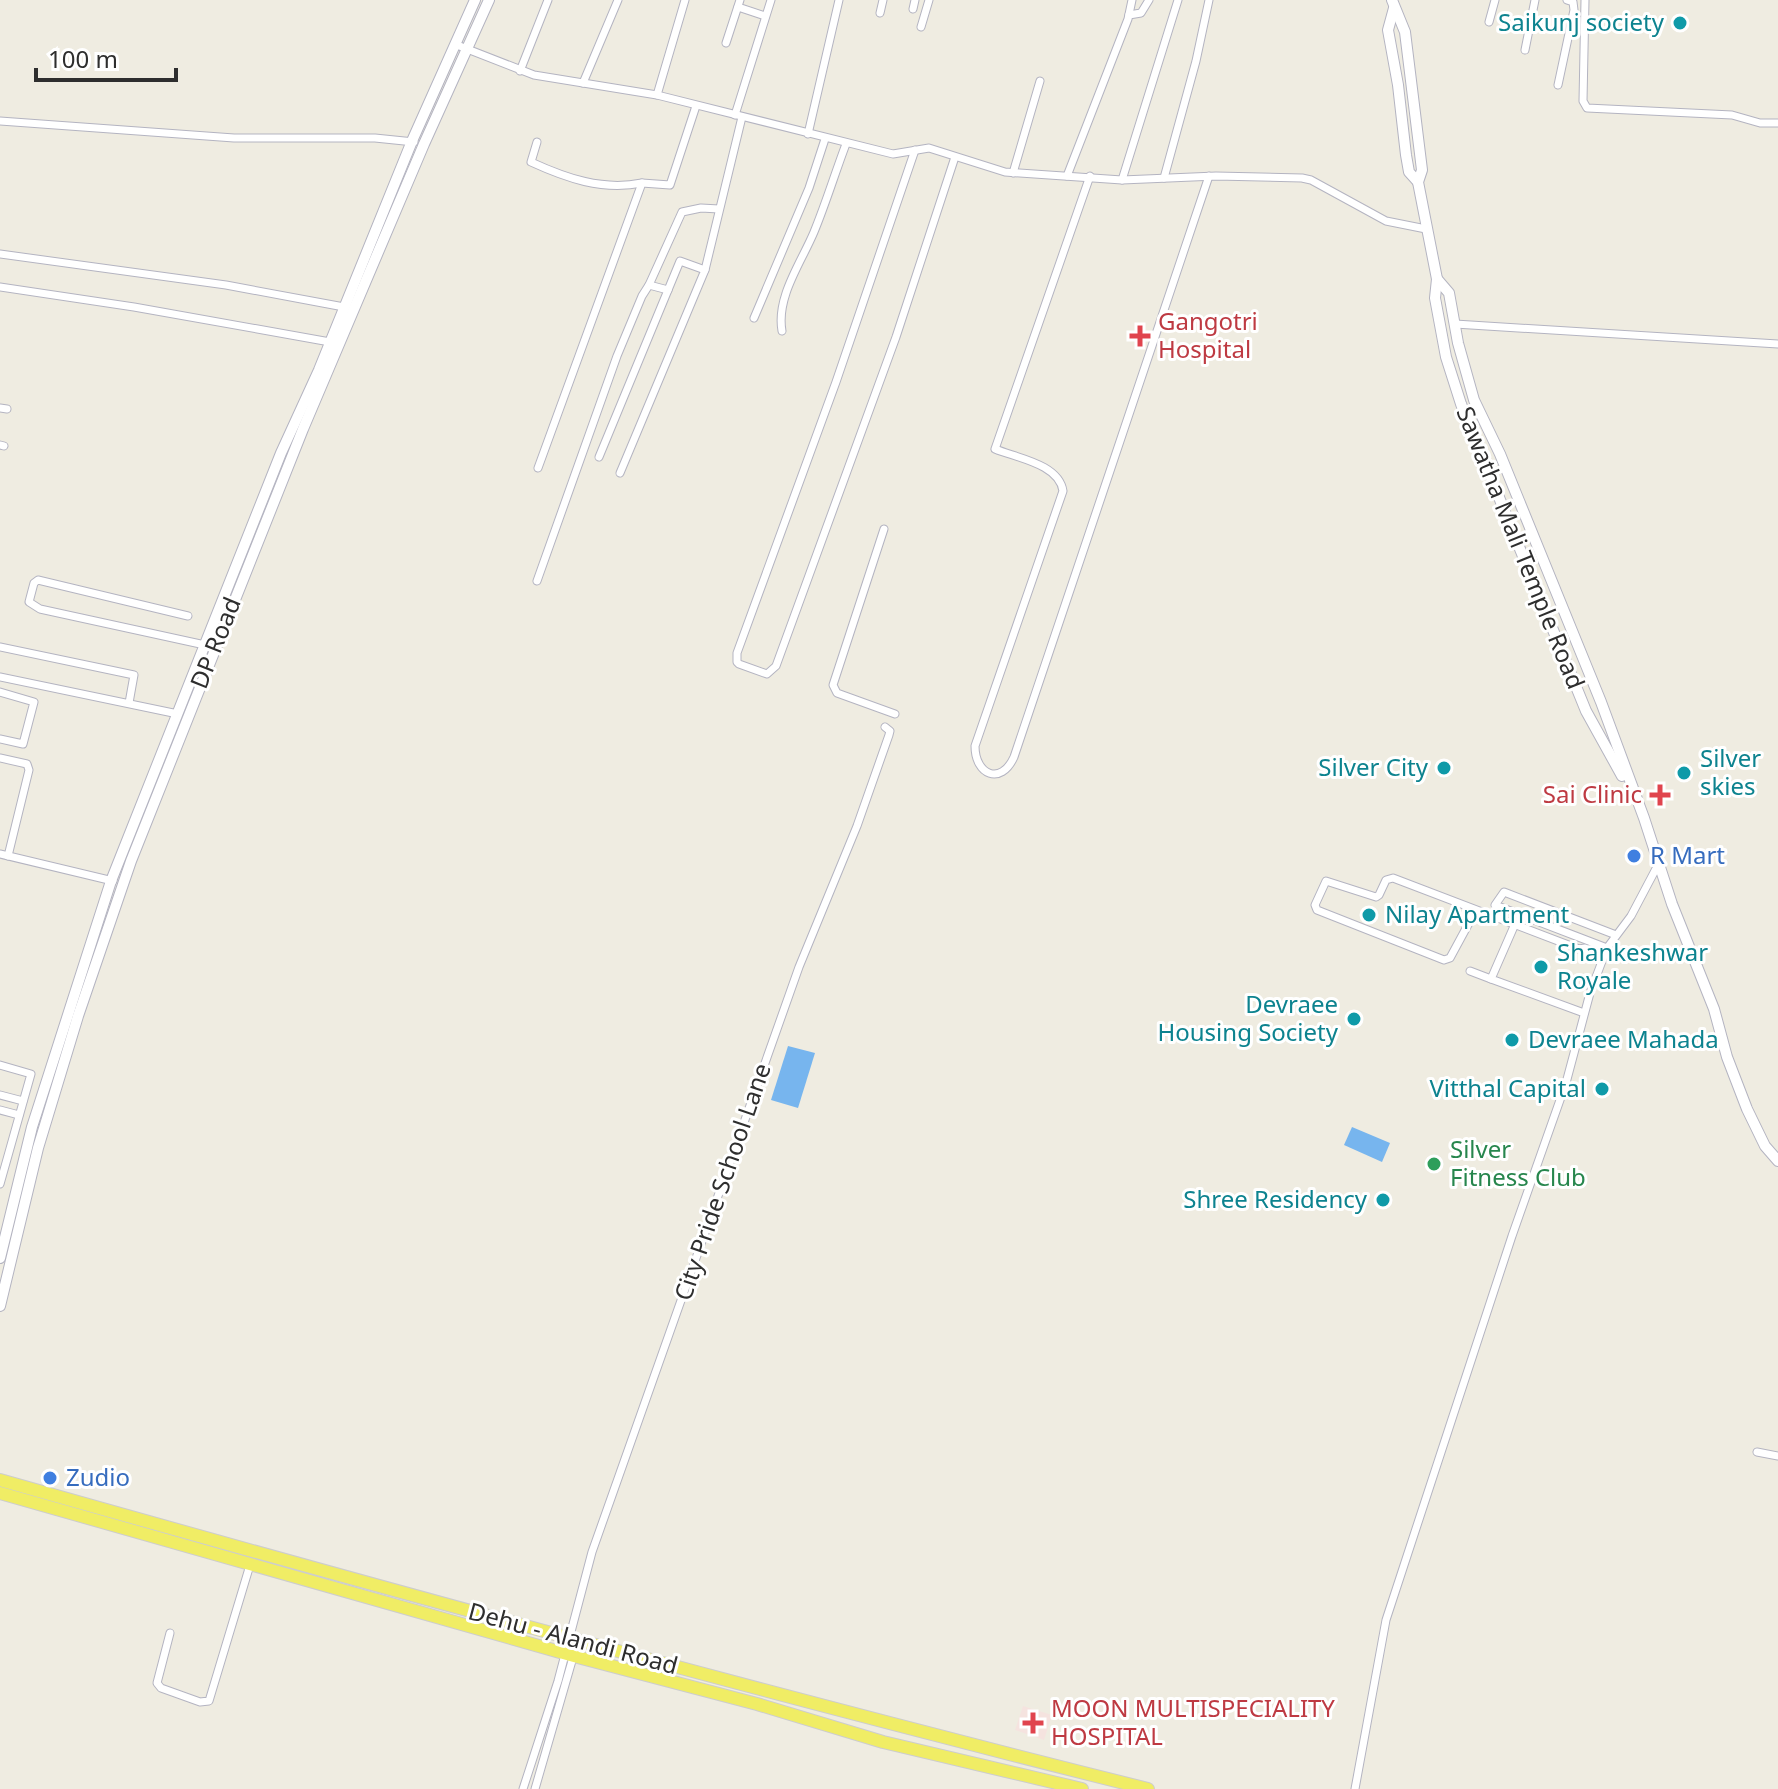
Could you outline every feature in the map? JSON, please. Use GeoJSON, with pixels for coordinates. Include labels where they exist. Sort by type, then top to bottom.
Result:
{"type":"FeatureCollection","features":[{"type":"Feature","properties":{"kind":"main road","name":"Dehu - Alandi Road"},"geometry":{"type":"LineString","coordinates":[[0,1480],[876,1721],[1148,1789]]}},
{"type":"Feature","properties":{"kind":"main road","name":"Dehu - Alandi Road"},"geometry":{"type":"LineString","coordinates":[[0,1493],[883,1742],[1082,1789]]}},
{"type":"Feature","properties":{"kind":"street","name":"DP Road"},"geometry":{"type":"LineString","coordinates":[[0,1306],[38,1110],[111,881],[424,144],[462,48],[475,0]]}},
{"type":"Feature","properties":{"kind":"street","name":"DP Road"},"geometry":{"type":"LineString","coordinates":[[0,1258],[78,1016],[205,645],[281,453],[412,141],[489,0]]}},
{"type":"Feature","properties":{"kind":"street"},"geometry":{"type":"LineString","coordinates":[[520,71],[548,0]]}},
{"type":"Feature","properties":{"kind":"street"},"geometry":{"type":"LineString","coordinates":[[583,83],[618,0]]}},
{"type":"Feature","properties":{"kind":"street"},"geometry":{"type":"LineString","coordinates":[[657,95],[685,0]]}},
{"type":"Feature","properties":{"kind":"street"},"geometry":{"type":"LineString","coordinates":[[620,473],[705,270],[738,116],[771,0]]}},
{"type":"Feature","properties":{"kind":"street"},"geometry":{"type":"LineString","coordinates":[[808,134],[839,0]]}},
{"type":"Feature","properties":{"kind":"street"},"geometry":{"type":"LineString","coordinates":[[880,13],[883,0]]}},
{"type":"Feature","properties":{"kind":"street"},"geometry":{"type":"LineString","coordinates":[[921,27],[929,0]]}},
{"type":"Feature","properties":{"kind":"street"},"geometry":{"type":"LineString","coordinates":[[1067,176],[1132,0]]}},
{"type":"Feature","properties":{"kind":"street"},"geometry":{"type":"LineString","coordinates":[[1129,15],[1141,13],[1149,0]]}},
{"type":"Feature","properties":{"kind":"street"},"geometry":{"type":"LineString","coordinates":[[1122,180],[1178,0]]}},
{"type":"Feature","properties":{"kind":"street"},"geometry":{"type":"LineString","coordinates":[[1164,178],[1209,0]]}},
{"type":"Feature","properties":{"kind":"street"},"geometry":{"type":"LineString","coordinates":[[1489,22],[1495,0]]}},
{"type":"Feature","properties":{"kind":"street"},"geometry":{"type":"LineString","coordinates":[[1525,50],[1535,0]]}},
{"type":"Feature","properties":{"kind":"street"},"geometry":{"type":"LineString","coordinates":[[1558,85],[1574,10],[1573,2],[1567,0]]}},
{"type":"Feature","properties":{"kind":"street"},"geometry":{"type":"LineString","coordinates":[[1585,0],[1585,105],[1592,109],[1732,115],[1760,123],[1778,123]]}},
{"type":"Feature","properties":{"kind":"street"},"geometry":{"type":"LineString","coordinates":[[726,43],[739,3],[765,16]]}},
{"type":"Feature","properties":{"kind":"street","name":"Sawatha Mali Temple Road"},"geometry":{"type":"LineString","coordinates":[[1393,4],[1405,32],[1422,170],[1418,182],[1437,279],[1435,298],[1446,357],[1461,404],[1586,711],[1639,806]]}},
{"type":"Feature","properties":{"kind":"street"},"geometry":{"type":"LineString","coordinates":[[462,48],[520,71],[657,95],[893,154],[929,148],[942,150],[955,157],[1013,173],[1122,180],[1291,176],[1311,180],[1386,221],[1426,229]]}},
{"type":"Feature","properties":{"kind":"street"},"geometry":{"type":"LineString","coordinates":[[1013,173],[1040,81]]}},
{"type":"Feature","properties":{"kind":"street"},"geometry":{"type":"LineString","coordinates":[[537,142],[531,162],[566,178],[602,185],[670,185],[696,106]]}},
{"type":"Feature","properties":{"kind":"street"},"geometry":{"type":"LineString","coordinates":[[0,121],[234,138],[375,138],[424,144]]}},
{"type":"Feature","properties":{"kind":"street"},"geometry":{"type":"LineString","coordinates":[[754,318],[809,188],[825,139]]}},
{"type":"Feature","properties":{"kind":"street"},"geometry":{"type":"LineString","coordinates":[[782,331],[780,318],[783,303],[846,144]]}},
{"type":"Feature","properties":{"kind":"street"},"geometry":{"type":"LineString","coordinates":[[915,150],[836,382],[737,653],[739,664],[767,674],[776,666],[885,367],[955,157]]}},
{"type":"Feature","properties":{"kind":"street"},"geometry":{"type":"LineString","coordinates":[[1090,176],[995,449],[1051,471],[1060,481],[1063,491],[975,746],[975,759],[983,770],[990,773],[1002,773],[1014,757],[1209,176]]}},
{"type":"Feature","properties":{"kind":"street"},"geometry":{"type":"LineString","coordinates":[[538,468],[642,183]]}},
{"type":"Feature","properties":{"kind":"street"},"geometry":{"type":"LineString","coordinates":[[537,581],[617,356],[682,212],[701,208],[719,209]]}},
{"type":"Feature","properties":{"kind":"street"},"geometry":{"type":"LineString","coordinates":[[0,254],[226,285],[344,307]]}},
{"type":"Feature","properties":{"kind":"street"},"geometry":{"type":"LineString","coordinates":[[599,457],[680,261],[705,270]]}},
{"type":"Feature","properties":{"kind":"street","name":"Sawatha Mali Temple Road"},"geometry":{"type":"LineString","coordinates":[[1437,279],[1449,293],[1474,400],[1500,454],[1601,702],[1672,904],[1714,1009],[1727,1057],[1747,1109],[1765,1146],[1778,1161]]}},
{"type":"Feature","properties":{"kind":"street"},"geometry":{"type":"LineString","coordinates":[[649,285],[668,290]]}},
{"type":"Feature","properties":{"kind":"street"},"geometry":{"type":"LineString","coordinates":[[0,287],[330,342]]}},
{"type":"Feature","properties":{"kind":"street"},"geometry":{"type":"LineString","coordinates":[[1455,324],[1778,344]]}},
{"type":"Feature","properties":{"kind":"street"},"geometry":{"type":"LineString","coordinates":[[884,529],[833,685],[837,693],[895,714]]}},
{"type":"Feature","properties":{"kind":"street"},"geometry":{"type":"LineString","coordinates":[[188,616],[38,580],[34,583],[29,602],[40,609],[205,645]]}},
{"type":"Feature","properties":{"kind":"street"},"geometry":{"type":"LineString","coordinates":[[0,647],[134,675],[129,703]]}},
{"type":"Feature","properties":{"kind":"street"},"geometry":{"type":"LineString","coordinates":[[0,677],[182,716]]}},
{"type":"Feature","properties":{"kind":"street"},"geometry":{"type":"LineString","coordinates":[[0,692],[34,702],[23,744],[0,739]]}},
{"type":"Feature","properties":{"kind":"street","name":"City Pride School Lane"},"geometry":{"type":"LineString","coordinates":[[569,1655],[592,1552],[799,967],[857,826],[887,729]]}},
{"type":"Feature","properties":{"kind":"street"},"geometry":{"type":"LineString","coordinates":[[0,758],[27,764],[29,770],[4,855],[123,885]]}},
{"type":"Feature","properties":{"kind":"street"},"geometry":{"type":"LineString","coordinates":[[1355,1789],[1386,1620],[1512,1236],[1566,1083],[1584,1013],[1604,955],[1631,916],[1659,863]]}},
{"type":"Feature","properties":{"kind":"street"},"geometry":{"type":"LineString","coordinates":[[1476,910],[1450,958],[1444,960],[1317,910],[1315,905],[1326,881],[1376,897],[1389,878],[1515,924],[1579,949],[1604,955]]}},
{"type":"Feature","properties":{"kind":"street"},"geometry":{"type":"LineString","coordinates":[[1604,955],[1495,905],[1504,892],[1616,935]]}},
{"type":"Feature","properties":{"kind":"street"},"geometry":{"type":"LineString","coordinates":[[1491,979],[1515,924]]}},
{"type":"Feature","properties":{"kind":"street"},"geometry":{"type":"LineString","coordinates":[[1470,971],[1584,1013]]}},
{"type":"Feature","properties":{"kind":"street"},"geometry":{"type":"LineString","coordinates":[[0,1065],[31,1074],[0,1184]]}},
{"type":"Feature","properties":{"kind":"street"},"geometry":{"type":"LineString","coordinates":[[0,1095],[38,1110]]}},
{"type":"Feature","properties":{"kind":"street"},"geometry":{"type":"LineString","coordinates":[[0,1110],[19,1115]]}},
{"type":"Feature","properties":{"kind":"street"},"geometry":{"type":"LineString","coordinates":[[1757,1452],[1778,1456]]}},
{"type":"Feature","properties":{"kind":"street"},"geometry":{"type":"LineString","coordinates":[[170,1633],[157,1683],[161,1688],[200,1702],[209,1701],[250,1565]]}},
{"type":"Feature","properties":{"kind":"street"},"geometry":{"type":"LineString","coordinates":[[523,1789],[569,1655]]}},
{"type":"Feature","properties":{"kind":"street"},"geometry":{"type":"LineString","coordinates":[[535,1789],[569,1655]]}},
{"type":"Feature","properties":{"kind":"shaded area","name":"MOON MULTISPECIALITY HOSPITAL"},"geometry":{"type":"Polygon","coordinates":[[[1023,1706],[1052,1715],[1044,1740],[1015,1730],[1023,1706]]]}},
{"type":"Feature","properties":{"kind":"water"},"geometry":{"type":"Polygon","coordinates":[[[788,1046],[815,1053],[798,1108],[771,1100],[788,1046]]]}},
{"type":"Feature","properties":{"kind":"water"},"geometry":{"type":"Polygon","coordinates":[[[1352,1127],[1390,1143],[1382,1162],[1344,1145],[1352,1127]]]}},
{"type":"Feature","properties":{"kind":"place","name":"Saikunj society"},"geometry":{"type":"Point","coordinates":[1680,23]}},
{"type":"Feature","properties":{"kind":"place","name":"Gangotri Hospital"},"geometry":{"type":"Point","coordinates":[1140,336]}},
{"type":"Feature","properties":{"kind":"place","name":"Silver City"},"geometry":{"type":"Point","coordinates":[1444,768]}},
{"type":"Feature","properties":{"kind":"place","name":"Silver skies"},"geometry":{"type":"Point","coordinates":[1684,773]}},
{"type":"Feature","properties":{"kind":"place","name":"Sai Clinic"},"geometry":{"type":"Point","coordinates":[1660,795]}},
{"type":"Feature","properties":{"kind":"place","name":"R Mart"},"geometry":{"type":"Point","coordinates":[1634,856]}},
{"type":"Feature","properties":{"kind":"place","name":"Nilay Apartment"},"geometry":{"type":"Point","coordinates":[1369,915]}},
{"type":"Feature","properties":{"kind":"place","name":"Shankeshwar Royale"},"geometry":{"type":"Point","coordinates":[1541,967]}},
{"type":"Feature","properties":{"kind":"place","name":"Devraee Housing Society"},"geometry":{"type":"Point","coordinates":[1354,1019]}},
{"type":"Feature","properties":{"kind":"place","name":"Devraee Mahada"},"geometry":{"type":"Point","coordinates":[1512,1040]}},
{"type":"Feature","properties":{"kind":"place","name":"Vitthal Capital"},"geometry":{"type":"Point","coordinates":[1602,1089]}},
{"type":"Feature","properties":{"kind":"place","name":"Silver Fitness Club"},"geometry":{"type":"Point","coordinates":[1434,1164]}},
{"type":"Feature","properties":{"kind":"place","name":"Shree Residency"},"geometry":{"type":"Point","coordinates":[1383,1200]}},
{"type":"Feature","properties":{"kind":"place","name":"Zudio"},"geometry":{"type":"Point","coordinates":[50,1478]}},
{"type":"Feature","properties":{"kind":"place","name":"MOON MULTISPECIALITY HOSPITAL"},"geometry":{"type":"Point","coordinates":[1033,1723]}}]}
